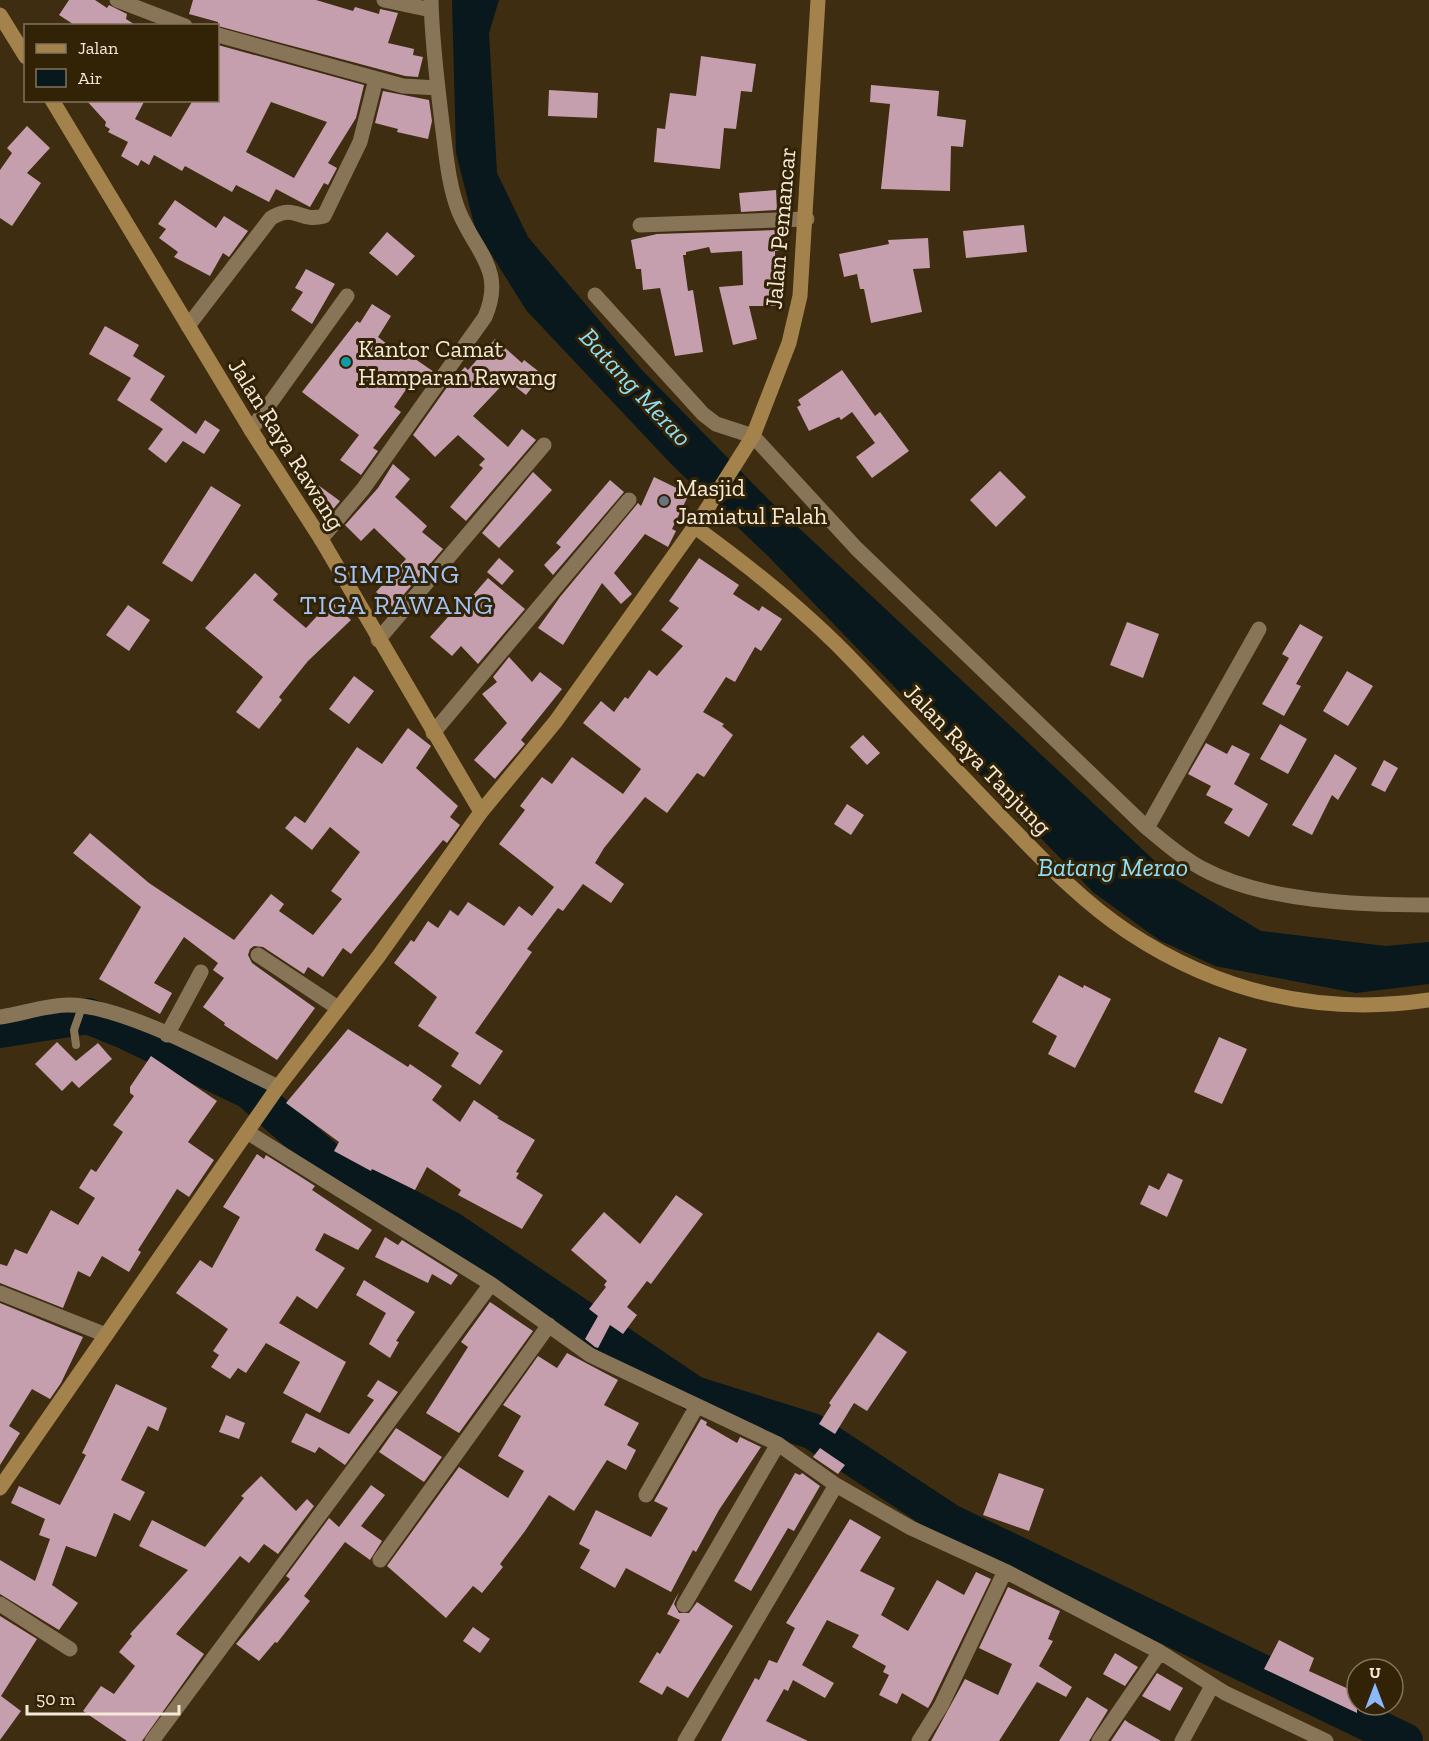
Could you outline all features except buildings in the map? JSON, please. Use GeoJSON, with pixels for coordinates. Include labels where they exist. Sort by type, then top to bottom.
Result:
{"type":"FeatureCollection","features":[{"type":"Feature","properties":{"kind":"main road","name":"Jalan Pemancar"},"geometry":{"type":"LineString","coordinates":[[0,1488],[275,1092],[481,812],[556,721],[745,452],[789,343],[800,296],[807,219],[818,0]]}},
{"type":"Feature","properties":{"kind":"main road"},"geometry":{"type":"LineString","coordinates":[[0,15],[24,54]]}},
{"type":"Feature","properties":{"kind":"main road","name":"Jalan Raya Rawang"},"geometry":{"type":"LineString","coordinates":[[53,102],[251,430],[321,539],[378,640],[481,812]]}},
{"type":"Feature","properties":{"kind":"main road","name":"Jalan Raya Tanjung"},"geometry":{"type":"LineString","coordinates":[[694,526],[749,566],[806,614],[1061,878],[1128,932],[1196,970],[1261,994],[1305,1003],[1365,1005],[1429,1000]]}},
{"type":"Feature","properties":{"kind":"street"},"geometry":{"type":"LineString","coordinates":[[117,0],[180,24]]}},
{"type":"Feature","properties":{"kind":"street"},"geometry":{"type":"LineString","coordinates":[[321,539],[363,489],[485,317],[492,301],[492,274],[460,213],[452,192],[431,40],[431,5],[384,0]]}},
{"type":"Feature","properties":{"kind":"street"},"geometry":{"type":"LineString","coordinates":[[219,35],[403,86],[438,88]]}},
{"type":"Feature","properties":{"kind":"street"},"geometry":{"type":"LineString","coordinates":[[188,326],[271,218],[282,212],[291,211],[314,219],[324,216],[360,142],[376,79]]}},
{"type":"Feature","properties":{"kind":"street"},"geometry":{"type":"LineString","coordinates":[[640,225],[807,219]]}},
{"type":"Feature","properties":{"kind":"street"},"geometry":{"type":"LineString","coordinates":[[595,296],[703,414],[716,424],[753,436],[856,548],[1147,828],[1203,869],[1234,882],[1301,897],[1370,905],[1429,905]]}},
{"type":"Feature","properties":{"kind":"street"},"geometry":{"type":"LineString","coordinates":[[251,430],[347,297]]}},
{"type":"Feature","properties":{"kind":"street"},"geometry":{"type":"LineString","coordinates":[[378,640],[544,445]]}},
{"type":"Feature","properties":{"kind":"street"},"geometry":{"type":"LineString","coordinates":[[433,733],[629,500]]}},
{"type":"Feature","properties":{"kind":"street"},"geometry":{"type":"LineString","coordinates":[[1147,828],[1259,629]]}},
{"type":"Feature","properties":{"kind":"street"},"geometry":{"type":"LineString","coordinates":[[258,955],[338,1008]]}},
{"type":"Feature","properties":{"kind":"street"},"geometry":{"type":"LineString","coordinates":[[168,1035],[201,972]]}},
{"type":"Feature","properties":{"kind":"street"},"geometry":{"type":"LineString","coordinates":[[0,1017],[69,1005],[82,1010],[103,1010],[168,1035],[275,1092]]}},
{"type":"Feature","properties":{"kind":"street"},"geometry":{"type":"LineString","coordinates":[[250,1127],[492,1284],[590,1355],[778,1444],[836,1485],[911,1528],[1005,1571],[1160,1652],[1212,1686],[1326,1741]]}},
{"type":"Feature","properties":{"kind":"street"},"geometry":{"type":"LineString","coordinates":[[152,1741],[492,1284]]}},
{"type":"Feature","properties":{"kind":"street"},"geometry":{"type":"LineString","coordinates":[[0,1293],[106,1335]]}},
{"type":"Feature","properties":{"kind":"street"},"geometry":{"type":"LineString","coordinates":[[380,1560],[549,1325]]}},
{"type":"Feature","properties":{"kind":"street"},"geometry":{"type":"LineString","coordinates":[[646,1495],[697,1406]]}},
{"type":"Feature","properties":{"kind":"street"},"geometry":{"type":"LineString","coordinates":[[684,1605],[778,1444]]}},
{"type":"Feature","properties":{"kind":"street"},"geometry":{"type":"LineString","coordinates":[[686,1741],[836,1485]]}},
{"type":"Feature","properties":{"kind":"street"},"geometry":{"type":"LineString","coordinates":[[919,1741],[941,1706],[1005,1571]]}},
{"type":"Feature","properties":{"kind":"street"},"geometry":{"type":"LineString","coordinates":[[0,1604],[70,1649]]}},
{"type":"Feature","properties":{"kind":"street"},"geometry":{"type":"LineString","coordinates":[[1099,1741],[1160,1652]]}},
{"type":"Feature","properties":{"kind":"street"},"geometry":{"type":"LineString","coordinates":[[1182,1741],[1212,1686]]}},
{"type":"Feature","properties":{"kind":"lane"},"geometry":{"type":"LineString","coordinates":[[76,1045],[74,1030],[82,1010]]}},
{"type":"Feature","properties":{"kind":"water","name":"Batang Merao"},"geometry":{"type":"Polygon","coordinates":[[[452,0],[499,0],[489,33],[497,173],[528,237],[640,368],[769,500],[1173,878],[1261,931],[1386,946],[1429,942],[1429,984],[1356,993],[1215,966],[1159,940],[1093,892],[767,555],[673,466],[526,310],[475,228],[456,153],[452,0]]]}},
{"type":"Feature","properties":{"kind":"waterway"},"geometry":{"type":"LineString","coordinates":[[0,1030],[88,1016],[125,1031],[249,1091],[338,1169],[450,1229],[694,1394],[812,1431],[950,1522],[1405,1741]]}},
{"type":"Feature","properties":{"kind":"place","name":"Kantor Camat Hamparan Rawang"},"geometry":{"type":"Point","coordinates":[346,362]}},
{"type":"Feature","properties":{"kind":"place","name":"Masjid Jamiatul Falah"},"geometry":{"type":"Point","coordinates":[664,501]}},
{"type":"Feature","properties":{"kind":"district","name":"SIMPANG TIGA RAWANG"},"geometry":{"type":"Point","coordinates":[397,590]}}]}
